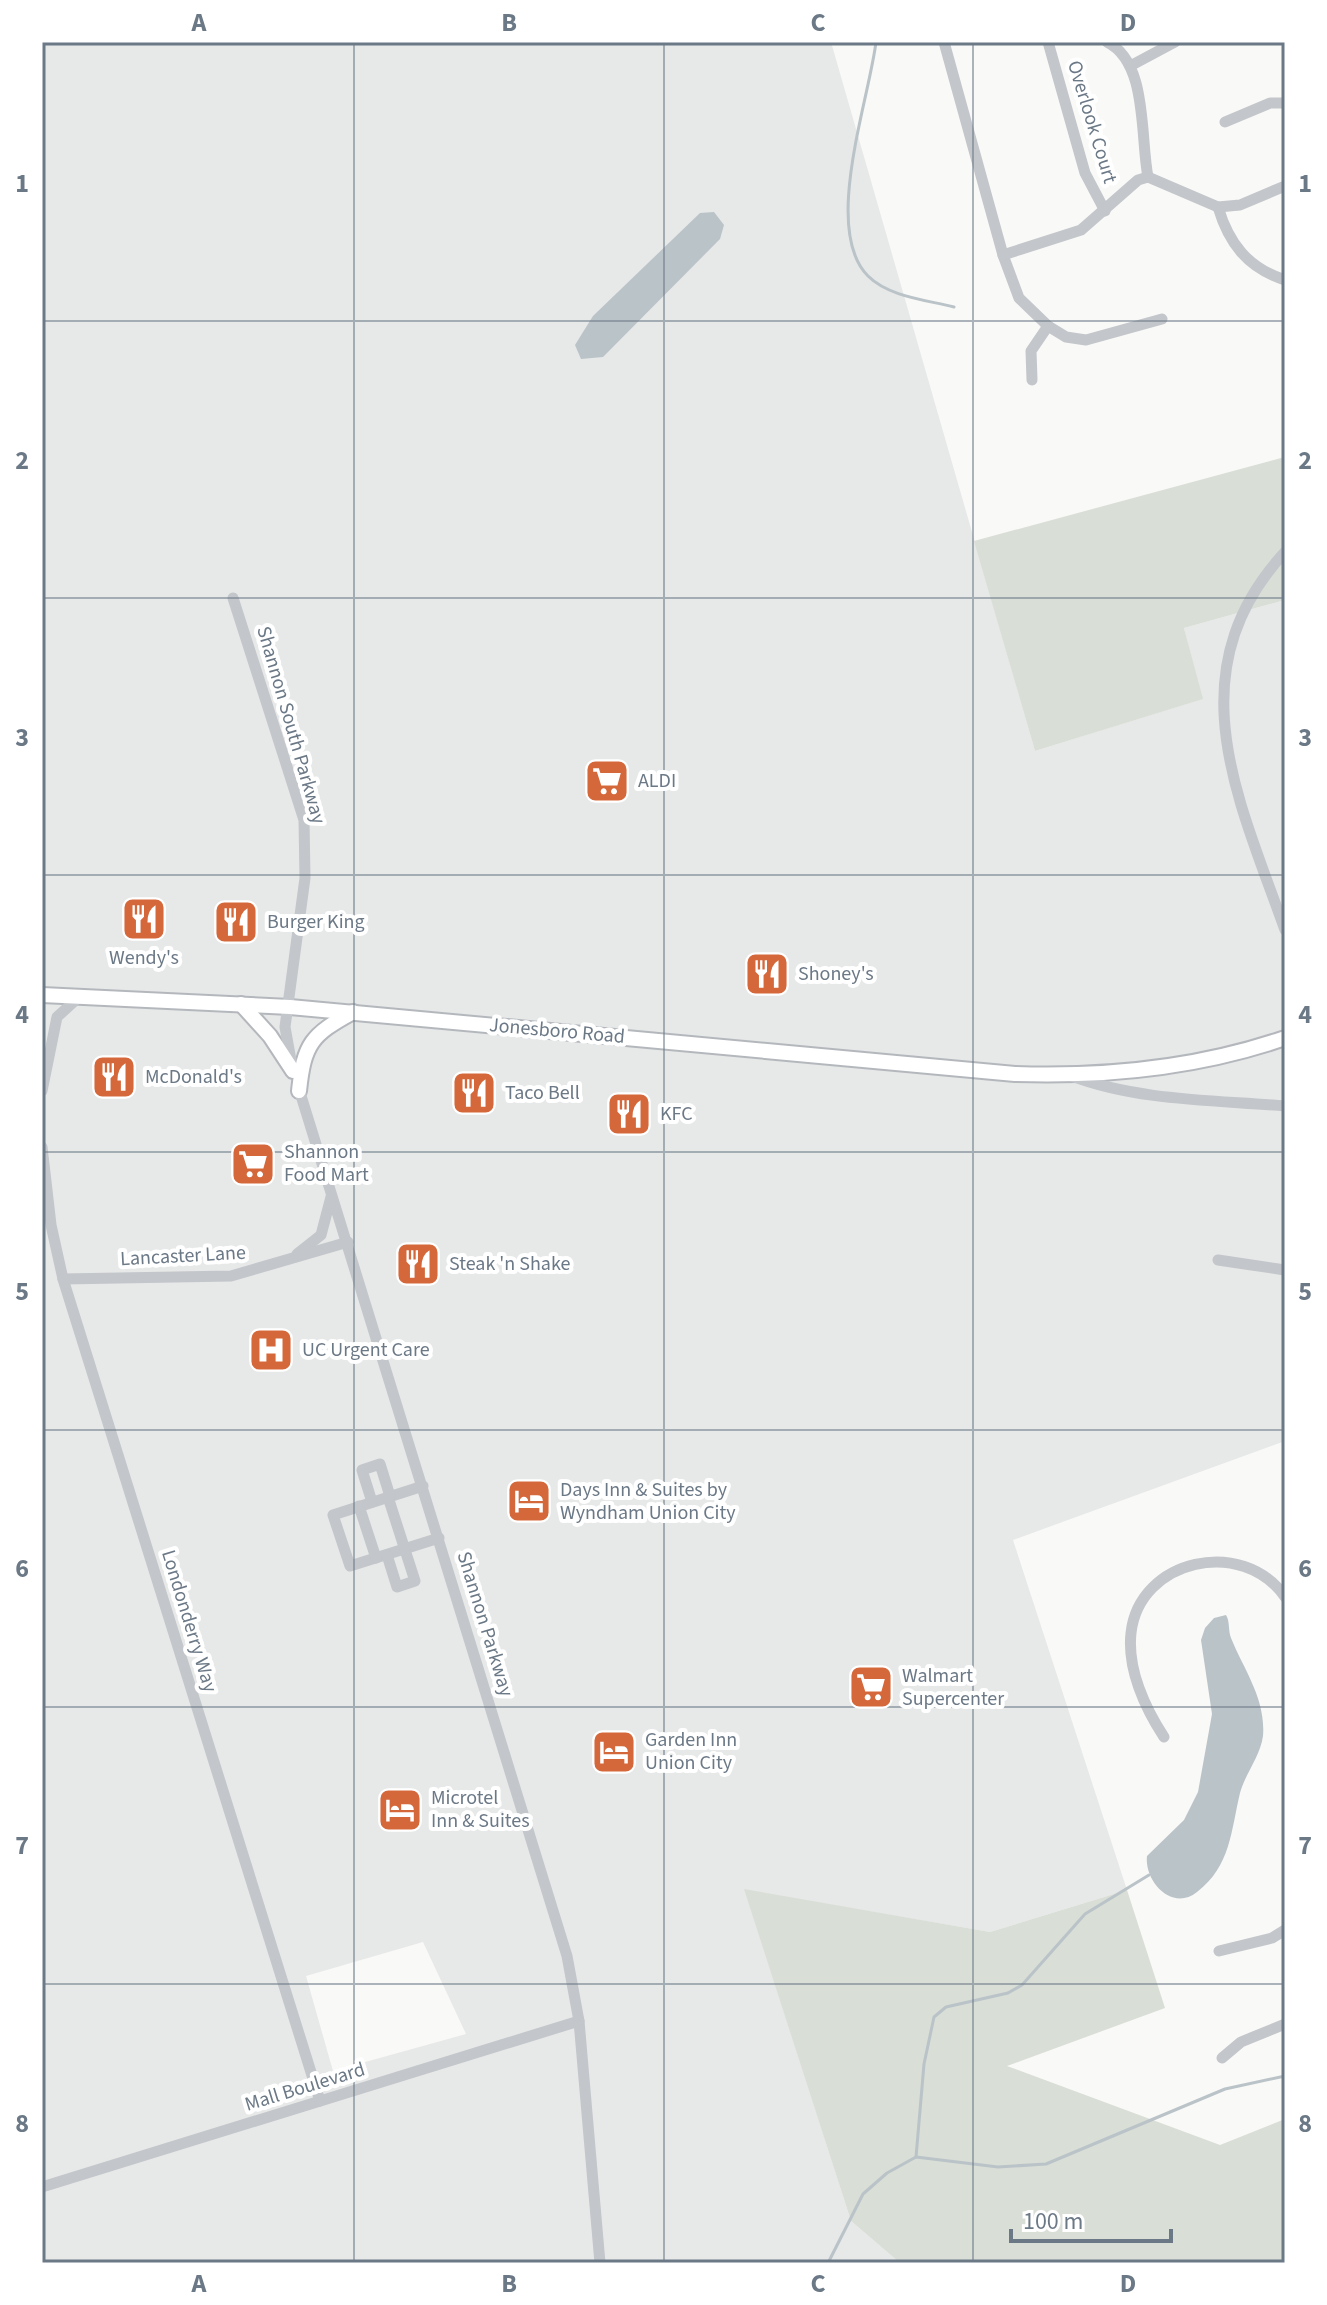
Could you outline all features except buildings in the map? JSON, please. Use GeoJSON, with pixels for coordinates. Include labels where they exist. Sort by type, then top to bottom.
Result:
{"type":"FeatureCollection","features":[{"type":"Feature","properties":{"kind":"main road","name":"Jonesboro Road"},"geometry":{"type":"LineString","coordinates":[[42,995],[290,1007],[1015,1074],[1072,1076],[1183,1064],[1285,1038]]}},
{"type":"Feature","properties":{"kind":"main road"},"geometry":{"type":"LineString","coordinates":[[241,1004],[270,1036],[293,1071]]}},
{"type":"Feature","properties":{"kind":"main road"},"geometry":{"type":"LineString","coordinates":[[299,1091],[308,1046],[317,1034],[353,1012]]}},
{"type":"Feature","properties":{"kind":"street"},"geometry":{"type":"LineString","coordinates":[[944,42],[1003,255],[1019,298],[1048,326],[1066,337],[1086,340],[1162,319]]}},
{"type":"Feature","properties":{"kind":"street","name":"Overlook Court"},"geometry":{"type":"LineString","coordinates":[[1048,42],[1085,173],[1105,211]]}},
{"type":"Feature","properties":{"kind":"street"},"geometry":{"type":"LineString","coordinates":[[1107,42],[1132,65],[1148,177]]}},
{"type":"Feature","properties":{"kind":"street"},"geometry":{"type":"LineString","coordinates":[[1132,65],[1175,42]]}},
{"type":"Feature","properties":{"kind":"street"},"geometry":{"type":"LineString","coordinates":[[1225,122],[1270,103],[1285,103]]}},
{"type":"Feature","properties":{"kind":"street"},"geometry":{"type":"LineString","coordinates":[[1003,255],[1081,230],[1138,180],[1148,177],[1218,207],[1240,205],[1285,186]]}},
{"type":"Feature","properties":{"kind":"street"},"geometry":{"type":"LineString","coordinates":[[1218,207],[1225,232],[1240,254],[1261,270],[1285,280]]}},
{"type":"Feature","properties":{"kind":"street"},"geometry":{"type":"LineString","coordinates":[[1032,380],[1031,351],[1048,326]]}},
{"type":"Feature","properties":{"kind":"street"},"geometry":{"type":"LineString","coordinates":[[1285,552],[1257,590],[1241,620],[1225,680],[1223,726],[1229,772],[1285,930]]}},
{"type":"Feature","properties":{"kind":"street","name":"Shannon South Parkway"},"geometry":{"type":"LineString","coordinates":[[233,598],[304,820],[305,878],[290,1007]]}},
{"type":"Feature","properties":{"kind":"street"},"geometry":{"type":"LineString","coordinates":[[42,1086],[57,1017],[79,997]]}},
{"type":"Feature","properties":{"kind":"street","name":"Shannon Parkway"},"geometry":{"type":"LineString","coordinates":[[290,1007],[286,1039],[293,1071],[567,1956],[579,2021],[600,2263]]}},
{"type":"Feature","properties":{"kind":"street","name":"Jonesboro Road"},"geometry":{"type":"LineString","coordinates":[[1072,1076],[1093,1084],[1159,1094],[1285,1106]]}},
{"type":"Feature","properties":{"kind":"street","name":"Londonderry Way"},"geometry":{"type":"LineString","coordinates":[[42,1147],[51,1225],[63,1279],[320,2101]]}},
{"type":"Feature","properties":{"kind":"street"},"geometry":{"type":"LineString","coordinates":[[279,1264],[321,1235],[331,1192]]}},
{"type":"Feature","properties":{"kind":"street","name":"Lancaster Lane"},"geometry":{"type":"LineString","coordinates":[[63,1279],[231,1276],[348,1242]]}},
{"type":"Feature","properties":{"kind":"street"},"geometry":{"type":"LineString","coordinates":[[1218,1260],[1285,1270]]}},
{"type":"Feature","properties":{"kind":"street"},"geometry":{"type":"LineString","coordinates":[[359,1506],[397,1587],[415,1581],[380,1464],[362,1470],[372,1502]]}},
{"type":"Feature","properties":{"kind":"street"},"geometry":{"type":"LineString","coordinates":[[423,1486],[333,1515],[350,1566],[439,1538]]}},
{"type":"Feature","properties":{"kind":"street"},"geometry":{"type":"LineString","coordinates":[[1164,1737],[1148,1712],[1130,1656],[1131,1631],[1138,1608],[1150,1589],[1192,1565],[1229,1561],[1252,1566],[1275,1583],[1285,1597]]}},
{"type":"Feature","properties":{"kind":"street"},"geometry":{"type":"LineString","coordinates":[[1219,1951],[1272,1938],[1285,1930]]}},
{"type":"Feature","properties":{"kind":"street","name":"Mall Boulevard"},"geometry":{"type":"LineString","coordinates":[[42,2187],[579,2021]]}},
{"type":"Feature","properties":{"kind":"street"},"geometry":{"type":"LineString","coordinates":[[1222,2058],[1241,2042],[1285,2024]]}},
{"type":"Feature","properties":{"kind":"shaded area"},"geometry":{"type":"Polygon","coordinates":[[[42,42],[831,42],[1035,751],[1202,699],[1184,628],[1285,600],[1285,1441],[1013,1540],[1127,1890],[990,1932],[745,1890],[851,2221],[900,2263],[42,2263],[42,42]],[[423,1942],[306,1976],[333,2071],[466,2034],[423,1942]]]}},
{"type":"Feature","properties":{"kind":"shaded area"},"geometry":{"type":"Polygon","coordinates":[[[714,212],[724,225],[720,239],[603,357],[581,359],[575,345],[593,316],[700,213],[714,212]]]}},
{"type":"Feature","properties":{"kind":"shaded area"},"geometry":{"type":"Polygon","coordinates":[[[1285,457],[1285,600],[1184,628],[1203,699],[1035,751],[974,541],[1285,457]]]}},
{"type":"Feature","properties":{"kind":"shaded area"},"geometry":{"type":"Polygon","coordinates":[[[1226,1615],[1231,1638],[1258,1697],[1263,1736],[1240,1793],[1228,1847],[1217,1871],[1197,1892],[1178,1898],[1169,1896],[1155,1884],[1147,1866],[1147,1856],[1184,1820],[1198,1792],[1212,1714],[1201,1640],[1205,1628],[1214,1618],[1226,1615]]]}},
{"type":"Feature","properties":{"kind":"shaded area"},"geometry":{"type":"Polygon","coordinates":[[[744,1889],[990,1932],[1127,1890],[1165,2008],[1007,2066],[1220,2145],[1285,2119],[1285,2263],[900,2263],[851,2221],[744,1889]]]}},
{"type":"Feature","properties":{"kind":"waterway"},"geometry":{"type":"LineString","coordinates":[[876,42],[848,197],[849,228],[855,255],[868,276],[886,289],[954,307]]}},
{"type":"Feature","properties":{"kind":"waterway"},"geometry":{"type":"LineString","coordinates":[[916,2157],[924,2064],[934,2017],[946,2007],[1008,1993],[1022,1985],[1085,1914],[1149,1875]]}},
{"type":"Feature","properties":{"kind":"waterway"},"geometry":{"type":"LineString","coordinates":[[828,2263],[863,2194],[887,2173],[916,2157],[998,2167],[1046,2164],[1225,2089],[1285,2076]]}},
{"type":"Feature","properties":{"kind":"place","name":"ALDI"},"geometry":{"type":"Point","coordinates":[607,781]}},
{"type":"Feature","properties":{"kind":"place","name":"Wendy's"},"geometry":{"type":"Point","coordinates":[144,919]}},
{"type":"Feature","properties":{"kind":"place","name":"Burger King"},"geometry":{"type":"Point","coordinates":[236,922]}},
{"type":"Feature","properties":{"kind":"place","name":"Shoney's"},"geometry":{"type":"Point","coordinates":[767,974]}},
{"type":"Feature","properties":{"kind":"place","name":"McDonald's"},"geometry":{"type":"Point","coordinates":[114,1077]}},
{"type":"Feature","properties":{"kind":"place","name":"Taco Bell"},"geometry":{"type":"Point","coordinates":[474,1093]}},
{"type":"Feature","properties":{"kind":"place","name":"KFC"},"geometry":{"type":"Point","coordinates":[629,1114]}},
{"type":"Feature","properties":{"kind":"place","name":"Shannon Food Mart"},"geometry":{"type":"Point","coordinates":[253,1164]}},
{"type":"Feature","properties":{"kind":"place","name":"Steak 'n Shake"},"geometry":{"type":"Point","coordinates":[418,1264]}},
{"type":"Feature","properties":{"kind":"place","name":"UC Urgent Care"},"geometry":{"type":"Point","coordinates":[271,1350]}},
{"type":"Feature","properties":{"kind":"place","name":"Days Inn & Suites by Wyndham Union City"},"geometry":{"type":"Point","coordinates":[529,1501]}},
{"type":"Feature","properties":{"kind":"place","name":"Walmart Supercenter"},"geometry":{"type":"Point","coordinates":[871,1687]}},
{"type":"Feature","properties":{"kind":"place","name":"Garden Inn Union City"},"geometry":{"type":"Point","coordinates":[614,1752]}},
{"type":"Feature","properties":{"kind":"place","name":"Microtel Inn & Suites"},"geometry":{"type":"Point","coordinates":[400,1810]}}]}
